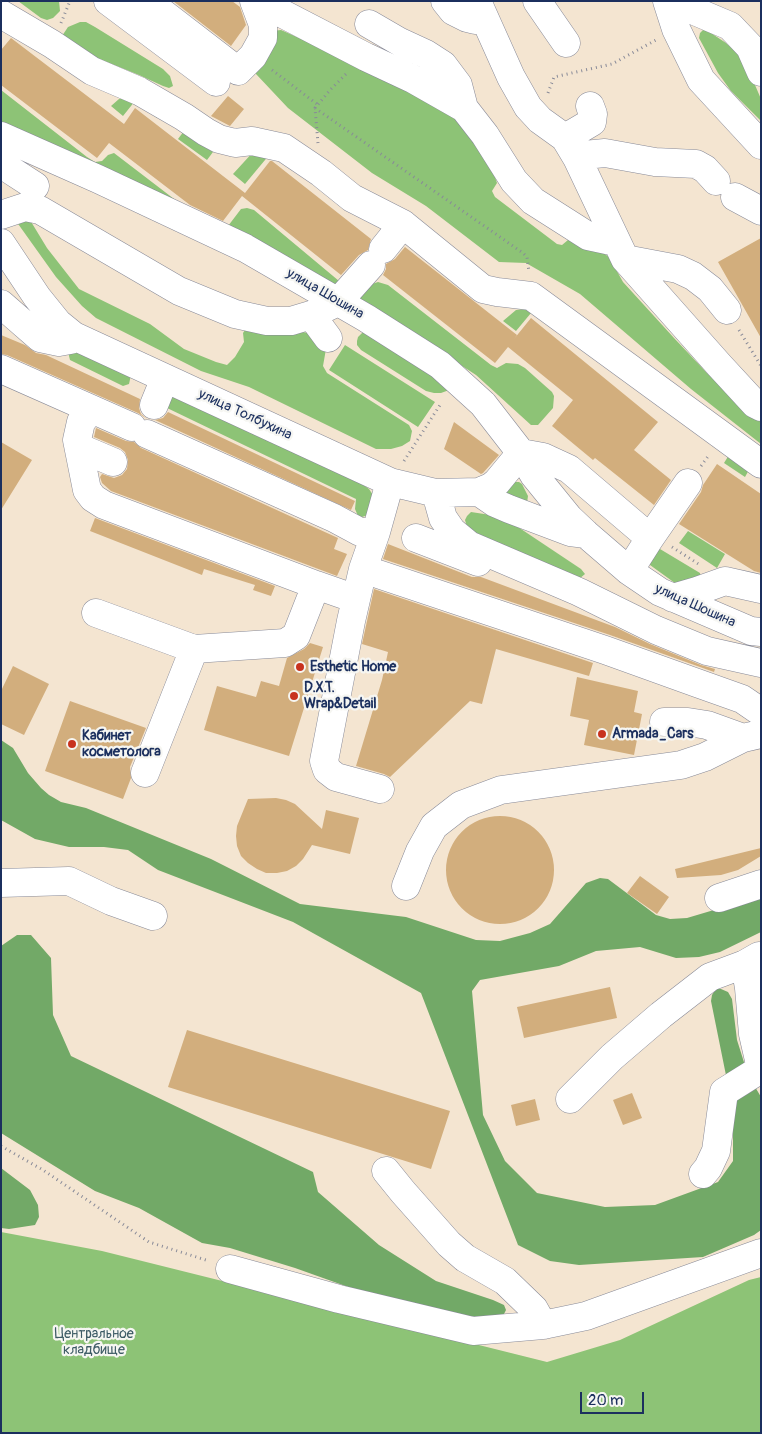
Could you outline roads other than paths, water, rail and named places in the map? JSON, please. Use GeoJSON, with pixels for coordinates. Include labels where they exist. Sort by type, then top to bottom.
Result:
{"type":"FeatureCollection","features":[{"type":"Feature","properties":{"kind":"street"},"geometry":{"type":"LineString","coordinates":[[108,1],[216,82]]}},
{"type":"Feature","properties":{"kind":"street"},"geometry":{"type":"LineString","coordinates":[[147,1],[238,71],[260,46],[264,30],[254,1]]}},
{"type":"Feature","properties":{"kind":"street"},"geometry":{"type":"LineString","coordinates":[[258,1],[413,79],[464,108],[485,135],[514,181],[533,201],[588,236],[693,276],[710,290],[727,310]]}},
{"type":"Feature","properties":{"kind":"street"},"geometry":{"type":"LineString","coordinates":[[445,1],[453,11],[467,18],[475,20],[481,10]]}},
{"type":"Feature","properties":{"kind":"street"},"geometry":{"type":"LineString","coordinates":[[537,1],[566,43]]}},
{"type":"Feature","properties":{"kind":"street"},"geometry":{"type":"LineString","coordinates":[[667,1],[676,29],[701,80],[761,145]]}},
{"type":"Feature","properties":{"kind":"street"},"geometry":{"type":"LineString","coordinates":[[671,1],[730,26],[750,47],[761,72]]}},
{"type":"Feature","properties":{"kind":"street"},"geometry":{"type":"LineString","coordinates":[[481,10],[511,77],[528,107],[571,148],[584,155],[605,153],[655,162],[696,164],[705,169],[726,189],[761,211]]}},
{"type":"Feature","properties":{"kind":"street"},"geometry":{"type":"LineString","coordinates":[[1,14],[92,70],[139,91],[219,139],[235,142],[252,141],[274,144],[284,148],[321,173],[352,198],[402,224],[483,289],[531,296],[761,464]]}},
{"type":"Feature","properties":{"kind":"street"},"geometry":{"type":"LineString","coordinates":[[369,24],[443,65],[458,85],[464,108]]}},
{"type":"Feature","properties":{"kind":"street"},"geometry":{"type":"LineString","coordinates":[[571,148],[592,122],[593,114],[590,106]]}},
{"type":"Feature","properties":{"kind":"street"},"geometry":{"type":"LineString","coordinates":[[1,148],[2,136]]}},
{"type":"Feature","properties":{"kind":"street","name":"улица Шошина"},"geometry":{"type":"LineString","coordinates":[[2,136],[245,248],[440,364],[483,404],[521,453],[551,498],[586,534],[629,571],[660,592],[751,631],[761,632]]}},
{"type":"Feature","properties":{"kind":"street"},"geometry":{"type":"LineString","coordinates":[[571,148],[621,250],[719,365],[761,407]]}},
{"type":"Feature","properties":{"kind":"street"},"geometry":{"type":"LineString","coordinates":[[1,164],[35,186]]}},
{"type":"Feature","properties":{"kind":"street"},"geometry":{"type":"LineString","coordinates":[[1,215],[25,207],[40,210],[180,290],[236,314],[267,321],[292,321],[311,315],[338,302],[377,257],[402,224]]}},
{"type":"Feature","properties":{"kind":"street","name":"улица Толбухина"},"geometry":{"type":"LineString","coordinates":[[1,243],[37,297],[58,323],[74,336],[390,482],[436,493],[480,492]]}},
{"type":"Feature","properties":{"kind":"street"},"geometry":{"type":"LineString","coordinates":[[2,299],[40,338],[59,342],[70,340],[74,336]]}},
{"type":"Feature","properties":{"kind":"street"},"geometry":{"type":"LineString","coordinates":[[311,315],[328,338]]}},
{"type":"Feature","properties":{"kind":"street"},"geometry":{"type":"LineString","coordinates":[[1,369],[334,518],[360,532],[376,532]]}},
{"type":"Feature","properties":{"kind":"street"},"geometry":{"type":"LineString","coordinates":[[154,405],[165,378]]}},
{"type":"Feature","properties":{"kind":"street"},"geometry":{"type":"LineString","coordinates":[[91,410],[81,422],[77,440],[87,490],[93,498],[104,505],[356,599]]}},
{"type":"Feature","properties":{"kind":"street"},"geometry":{"type":"LineString","coordinates":[[80,448],[113,462]]}},
{"type":"Feature","properties":{"kind":"street"},"geometry":{"type":"LineString","coordinates":[[480,492],[492,487],[505,475],[521,453],[543,456],[569,469],[651,536]]}},
{"type":"Feature","properties":{"kind":"street"},"geometry":{"type":"LineString","coordinates":[[380,789],[336,777],[326,770],[324,761],[363,569],[390,482]]}},
{"type":"Feature","properties":{"kind":"street"},"geometry":{"type":"LineString","coordinates":[[629,571],[688,484]]}},
{"type":"Feature","properties":{"kind":"street","name":"улица Шошина"},"geometry":{"type":"LineString","coordinates":[[480,492],[495,503],[509,509],[570,532],[586,534]]}},
{"type":"Feature","properties":{"kind":"street"},"geometry":{"type":"LineString","coordinates":[[436,493],[444,518],[452,531],[469,545],[579,592],[656,630],[707,651],[761,663]]}},
{"type":"Feature","properties":{"kind":"street"},"geometry":{"type":"LineString","coordinates":[[416,538],[486,565],[494,565],[506,561]]}},
{"type":"Feature","properties":{"kind":"street"},"geometry":{"type":"LineString","coordinates":[[363,569],[606,650],[742,699],[761,712]]}},
{"type":"Feature","properties":{"kind":"street"},"geometry":{"type":"LineString","coordinates":[[673,598],[725,581],[761,589]]}},
{"type":"Feature","properties":{"kind":"street"},"geometry":{"type":"LineString","coordinates":[[96,612],[194,649],[285,643],[296,636],[316,585]]}},
{"type":"Feature","properties":{"kind":"street"},"geometry":{"type":"LineString","coordinates":[[145,773],[194,649]]}},
{"type":"Feature","properties":{"kind":"street"},"geometry":{"type":"LineString","coordinates":[[664,722],[688,722],[707,725],[752,736]]}},
{"type":"Feature","properties":{"kind":"street"},"geometry":{"type":"LineString","coordinates":[[406,886],[420,851],[434,826],[462,806],[501,790],[681,765],[752,736]]}},
{"type":"Feature","properties":{"kind":"street"},"geometry":{"type":"LineString","coordinates":[[1,883],[70,881],[111,901],[153,916]]}},
{"type":"Feature","properties":{"kind":"street"},"geometry":{"type":"LineString","coordinates":[[719,898],[761,884]]}},
{"type":"Feature","properties":{"kind":"street"},"geometry":{"type":"LineString","coordinates":[[570,1098],[619,1051],[710,977],[753,960],[749,988],[756,1022],[753,1034],[761,1069],[724,1092],[716,1151],[703,1174]]}},
{"type":"Feature","properties":{"kind":"street"},"geometry":{"type":"LineString","coordinates":[[386,1170],[449,1244],[465,1258],[505,1281],[534,1309],[544,1325]]}},
{"type":"Feature","properties":{"kind":"street"},"geometry":{"type":"LineString","coordinates":[[230,1268],[339,1299],[473,1331],[544,1325],[586,1316],[761,1253]]}},
{"type":"Feature","properties":{"kind":"place","name":"Esthetic Home"},"geometry":{"type":"Point","coordinates":[300,667]}},
{"type":"Feature","properties":{"kind":"place","name":"D.X.T. Wrap&Detail"},"geometry":{"type":"Point","coordinates":[294,696]}},
{"type":"Feature","properties":{"kind":"place","name":"Armada_Cars"},"geometry":{"type":"Point","coordinates":[602,734]}},
{"type":"Feature","properties":{"kind":"place","name":"Кабинет косметолога"},"geometry":{"type":"Point","coordinates":[72,744]}},
{"type":"Feature","properties":{"kind":"park label","name":"Центральное кладбище"},"geometry":{"type":"Point","coordinates":[94,1342]}}]}
